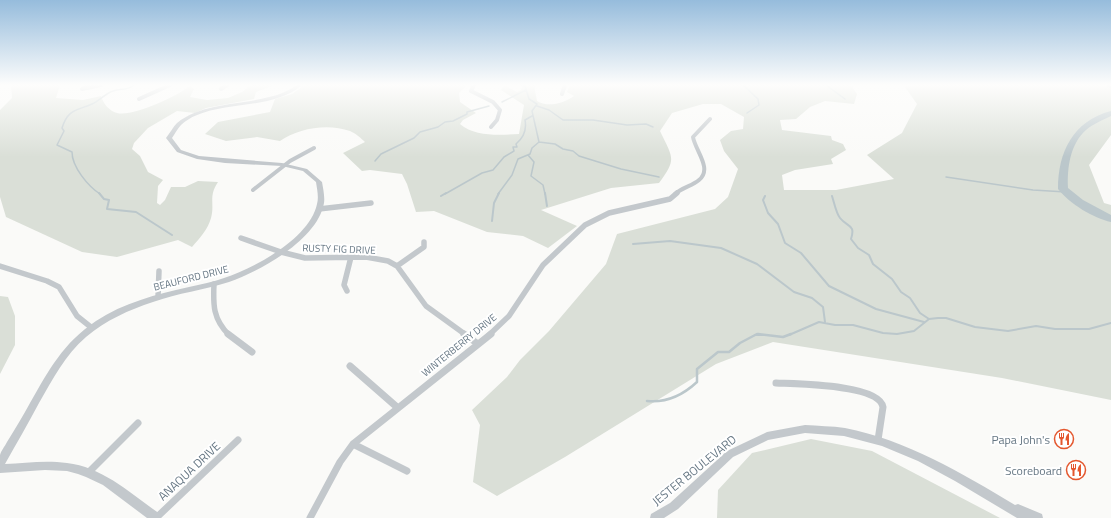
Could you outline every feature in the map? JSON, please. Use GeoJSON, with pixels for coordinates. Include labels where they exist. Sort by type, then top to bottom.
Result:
{"type":"FeatureCollection","features":[{"type":"Feature","properties":{"kind":"street","name":"BEAUFORD DRIVE"},"geometry":{"type":"LineString","coordinates":[[0,464],[59,363],[68,350],[92,328],[127,308],[158,297],[214,284],[252,270],[281,252],[311,227],[319,209],[322,197],[320,185],[314,176],[305,170],[284,165],[208,159],[189,155],[176,150],[170,144],[169,138],[178,126],[199,114],[213,109]]}},
{"type":"Feature","properties":{"kind":"street"},"geometry":{"type":"LineString","coordinates":[[491,127],[497,120],[499,109]]}},
{"type":"Feature","properties":{"kind":"street","name":"WINTERBERRY DRIVE"},"geometry":{"type":"LineString","coordinates":[[310,518],[340,462],[353,444],[497,329],[509,316],[543,265],[585,225],[609,213],[670,199],[682,188],[699,180],[704,174],[705,167],[694,145],[693,137],[710,119]]}},
{"type":"Feature","properties":{"kind":"street"},"geometry":{"type":"LineString","coordinates":[[253,190],[299,154],[314,148]]}},
{"type":"Feature","properties":{"kind":"street"},"geometry":{"type":"LineString","coordinates":[[319,209],[371,203]]}},
{"type":"Feature","properties":{"kind":"street","name":"RUSTY FIG DRIVE"},"geometry":{"type":"LineString","coordinates":[[241,238],[281,252],[306,258],[377,258],[396,266]]}},
{"type":"Feature","properties":{"kind":"street"},"geometry":{"type":"LineString","coordinates":[[424,242],[424,247],[396,266],[426,306],[478,344]]}},
{"type":"Feature","properties":{"kind":"street"},"geometry":{"type":"LineString","coordinates":[[347,291],[344,285],[351,257]]}},
{"type":"Feature","properties":{"kind":"street"},"geometry":{"type":"LineString","coordinates":[[0,266],[47,281],[59,288],[77,316],[92,328]]}},
{"type":"Feature","properties":{"kind":"street"},"geometry":{"type":"LineString","coordinates":[[158,297],[159,271]]}},
{"type":"Feature","properties":{"kind":"street"},"geometry":{"type":"LineString","coordinates":[[214,284],[214,311],[218,322],[224,330],[252,352]]}},
{"type":"Feature","properties":{"kind":"street"},"geometry":{"type":"LineString","coordinates":[[350,366],[398,408]]}},
{"type":"Feature","properties":{"kind":"street"},"geometry":{"type":"LineString","coordinates":[[776,383],[829,386],[868,392],[880,399],[884,405],[878,440]]}},
{"type":"Feature","properties":{"kind":"street"},"geometry":{"type":"LineString","coordinates":[[88,472],[138,423]]}},
{"type":"Feature","properties":{"kind":"street","name":"JESTER BOULEVARD"},"geometry":{"type":"LineString","coordinates":[[655,518],[674,506],[730,454],[753,440],[801,430],[844,432],[878,440],[915,454],[1026,518]]}},
{"type":"Feature","properties":{"kind":"street","name":"ANAQUA DRIVE"},"geometry":{"type":"LineString","coordinates":[[156,518],[238,440]]}},
{"type":"Feature","properties":{"kind":"street"},"geometry":{"type":"LineString","coordinates":[[353,444],[407,471]]}},
{"type":"Feature","properties":{"kind":"street"},"geometry":{"type":"LineString","coordinates":[[0,469],[40,466],[72,468],[88,472],[156,518]]}},
{"type":"Feature","properties":{"kind":"street","name":"JESTER BOULEVARD"},"geometry":{"type":"LineString","coordinates":[[996,500],[1038,518]]}},
{"type":"Feature","properties":{"kind":"shaded area"},"geometry":{"type":"Polygon","coordinates":[[[109,109],[117,113],[124,113],[143,109],[203,109],[195,113],[177,111],[148,128],[134,143],[132,149],[140,156],[148,172],[163,180],[158,186],[157,203],[160,205],[165,200],[171,187],[185,187],[198,181],[218,182],[212,196],[212,213],[208,226],[192,247],[178,240],[117,257],[82,252],[6,217],[0,197],[0,110],[109,109]]]}},
{"type":"Feature","properties":{"kind":"shaded area"},"geometry":{"type":"Polygon","coordinates":[[[271,109],[470,109],[476,113],[463,120],[460,124],[473,131],[496,135],[519,134],[523,109],[685,109],[672,113],[660,131],[668,147],[671,163],[669,169],[659,183],[611,188],[541,210],[577,226],[548,248],[523,236],[487,232],[434,211],[416,212],[407,184],[402,174],[370,170],[362,171],[343,153],[365,142],[350,131],[332,127],[314,128],[295,133],[280,141],[257,137],[226,141],[205,134],[218,122],[270,112],[271,109]]]}},
{"type":"Feature","properties":{"kind":"shaded area"},"geometry":{"type":"Polygon","coordinates":[[[730,109],[807,109],[796,119],[780,120],[782,130],[831,136],[832,140],[843,144],[846,150],[831,159],[833,164],[795,170],[782,175],[784,190],[836,190],[894,179],[867,155],[902,133],[914,109],[1111,109],[1111,135],[1089,165],[1104,203],[1111,205],[1111,400],[1002,378],[773,342],[716,364],[565,457],[497,496],[473,482],[480,425],[472,410],[507,377],[520,360],[549,331],[606,264],[617,234],[715,209],[728,197],[738,169],[724,151],[720,140],[731,131],[743,129],[744,117],[730,109]]]}},
{"type":"Feature","properties":{"kind":"shaded area"},"geometry":{"type":"Polygon","coordinates":[[[0,296],[8,297],[15,316],[15,345],[0,374],[0,296]]]}},
{"type":"Feature","properties":{"kind":"shaded area"},"geometry":{"type":"Polygon","coordinates":[[[811,439],[872,451],[1000,518],[717,518],[718,490],[752,453],[811,439]]]}},
{"type":"Feature","properties":{"kind":"waterway"},"geometry":{"type":"LineString","coordinates":[[80,109],[67,117],[62,128],[64,131],[57,145],[72,152],[78,170],[99,193]]}},
{"type":"Feature","properties":{"kind":"waterway"},"geometry":{"type":"LineString","coordinates":[[375,161],[381,154],[414,138],[420,132],[438,127],[445,122],[453,121],[467,114],[467,112],[477,109]]}},
{"type":"Feature","properties":{"kind":"waterway"},"geometry":{"type":"LineString","coordinates":[[533,109],[532,111],[539,142]]}},
{"type":"Feature","properties":{"kind":"waterway"},"geometry":{"type":"LineString","coordinates":[[547,109],[563,120],[593,120],[627,125],[646,124],[653,127]]}},
{"type":"Feature","properties":{"kind":"waterway"},"geometry":{"type":"LineString","coordinates":[[747,113],[753,109]]}},
{"type":"Feature","properties":{"kind":"waterway"},"geometry":{"type":"LineString","coordinates":[[1111,113],[1087,125],[1081,130],[1068,151],[1063,173],[1063,189],[1080,203],[1111,219]]}},
{"type":"Feature","properties":{"kind":"waterway"},"geometry":{"type":"LineString","coordinates":[[445,194],[482,173],[493,170],[504,157],[514,151],[513,147],[517,147],[516,144],[521,139],[525,130],[525,120],[532,116]]}},
{"type":"Feature","properties":{"kind":"waterway"},"geometry":{"type":"LineString","coordinates":[[498,194],[512,175],[518,159],[530,154],[532,148],[539,142]]}},
{"type":"Feature","properties":{"kind":"waterway"},"geometry":{"type":"LineString","coordinates":[[539,142],[555,144],[563,149],[573,151],[579,156],[621,169],[659,177]]}},
{"type":"Feature","properties":{"kind":"waterway"},"geometry":{"type":"LineString","coordinates":[[528,155],[534,162],[531,176],[543,185],[545,194]]}},
{"type":"Feature","properties":{"kind":"waterway"},"geometry":{"type":"LineString","coordinates":[[946,177],[1033,190],[1066,192]]}},
{"type":"Feature","properties":{"kind":"waterway"},"geometry":{"type":"LineString","coordinates":[[99,193],[104,199],[109,200],[107,209],[136,212],[172,235]]}},
{"type":"Feature","properties":{"kind":"waterway"},"geometry":{"type":"LineString","coordinates":[[441,196],[446,193]]}},
{"type":"Feature","properties":{"kind":"waterway"},"geometry":{"type":"LineString","coordinates":[[492,221],[494,203],[499,193]]}},
{"type":"Feature","properties":{"kind":"waterway"},"geometry":{"type":"LineString","coordinates":[[545,193],[547,206]]}},
{"type":"Feature","properties":{"kind":"waterway"},"geometry":{"type":"LineString","coordinates":[[765,196],[763,200],[768,213],[778,224],[785,243],[801,253],[829,286],[876,309],[924,322]]}},
{"type":"Feature","properties":{"kind":"waterway"},"geometry":{"type":"LineString","coordinates":[[832,196],[839,216],[852,228],[851,239],[858,248],[869,255],[873,264],[892,279],[901,292],[910,298],[920,313],[929,319]]}},
{"type":"Feature","properties":{"kind":"waterway"},"geometry":{"type":"LineString","coordinates":[[633,244],[670,241],[721,248],[757,264],[794,292],[812,298],[823,307],[825,322]]}},
{"type":"Feature","properties":{"kind":"waterway"},"geometry":{"type":"LineString","coordinates":[[929,319],[946,318],[975,327],[1008,331],[1036,326],[1055,329],[1089,329],[1111,323]]}},
{"type":"Feature","properties":{"kind":"waterway"},"geometry":{"type":"LineString","coordinates":[[789,335],[819,322],[835,325],[853,325],[883,333],[897,334],[914,331],[929,319]]}},
{"type":"Feature","properties":{"kind":"waterway"},"geometry":{"type":"LineString","coordinates":[[758,334],[783,337],[791,334]]}},
{"type":"Feature","properties":{"kind":"waterway"},"geometry":{"type":"LineString","coordinates":[[647,401],[661,401],[686,391],[697,382],[697,369],[718,352],[729,352],[740,343],[755,335]]}},
{"type":"Feature","properties":{"kind":"waterway"},"geometry":{"type":"LineString","coordinates":[[755,335],[766,335]]}},
{"type":"Feature","properties":{"kind":"place","name":"Papa John's"},"geometry":{"type":"Point","coordinates":[1064,439]}},
{"type":"Feature","properties":{"kind":"place","name":"Scoreboard"},"geometry":{"type":"Point","coordinates":[1076,470]}}]}
